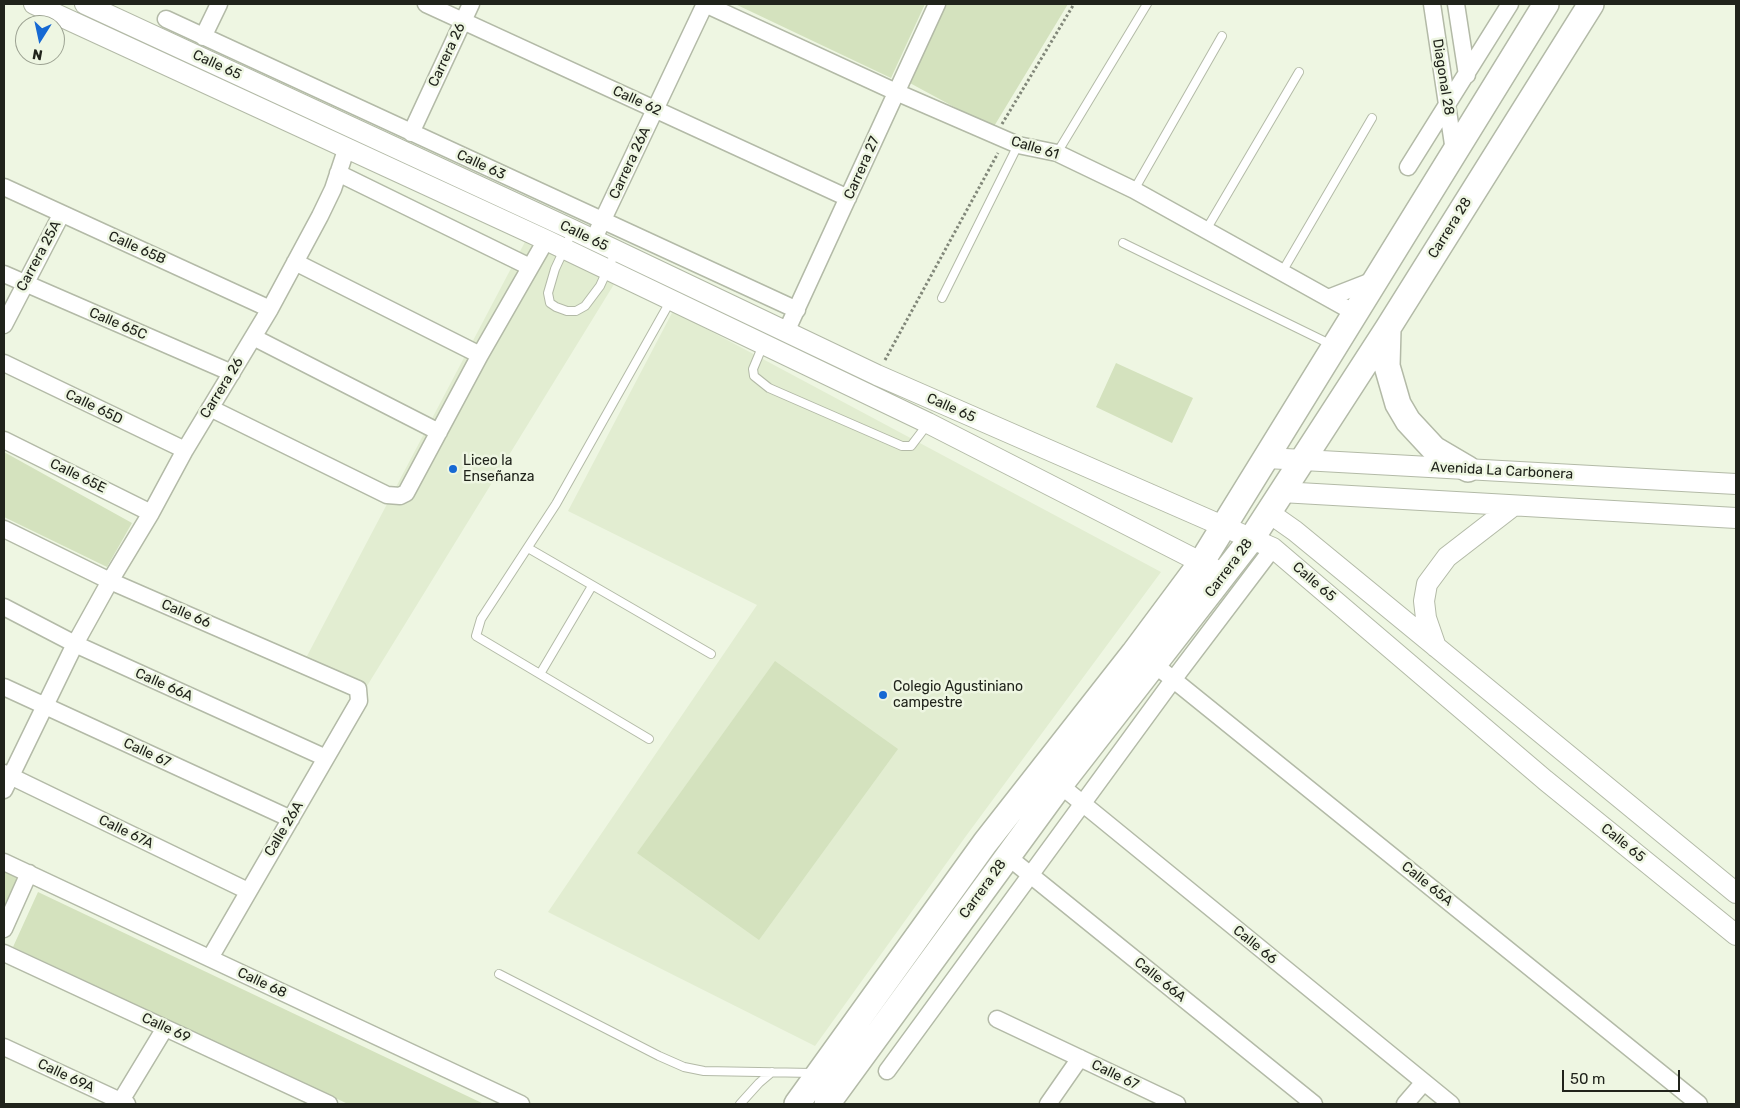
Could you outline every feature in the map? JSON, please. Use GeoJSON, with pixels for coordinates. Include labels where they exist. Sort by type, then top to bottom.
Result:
{"type":"FeatureCollection","features":[{"type":"Feature","properties":{"kind":"main road","name":"Carrera 28"},"geometry":{"type":"LineString","coordinates":[[797,1104],[817,1073],[986,843],[1134,653],[1200,563],[1267,458],[1356,313],[1374,280],[1546,4]]}},
{"type":"Feature","properties":{"kind":"main road","name":"Carrera 28"},"geometry":{"type":"LineString","coordinates":[[827,1104],[1060,785],[1225,575],[1262,543],[1275,502],[1388,328],[1591,4]]}},
{"type":"Feature","properties":{"kind":"main road"},"geometry":{"type":"LineString","coordinates":[[1388,328],[1387,366],[1398,404],[1408,421],[1427,443],[1450,460],[1468,469]]}},
{"type":"Feature","properties":{"kind":"street","name":"Calle 65"},"geometry":{"type":"LineString","coordinates":[[34,4],[546,240],[928,423],[1225,575]]}},
{"type":"Feature","properties":{"kind":"street","name":"Calle 65"},"geometry":{"type":"LineString","coordinates":[[85,4],[573,230],[877,375],[1262,543],[1544,780],[1736,934]]}},
{"type":"Feature","properties":{"kind":"street"},"geometry":{"type":"LineString","coordinates":[[203,37],[219,4]]}},
{"type":"Feature","properties":{"kind":"street","name":"Calle 62"},"geometry":{"type":"LineString","coordinates":[[426,4],[848,198]]}},
{"type":"Feature","properties":{"kind":"street","name":"Carrera 26"},"geometry":{"type":"LineString","coordinates":[[411,132],[471,4]]}},
{"type":"Feature","properties":{"kind":"street","name":"Calle 61"},"geometry":{"type":"LineString","coordinates":[[705,4],[896,92],[1006,140],[1057,153],[1134,190],[1356,313]]}},
{"type":"Feature","properties":{"kind":"street","name":"Carrera 26A"},"geometry":{"type":"LineString","coordinates":[[594,240],[705,4]]}},
{"type":"Feature","properties":{"kind":"street","name":"Carrera 27"},"geometry":{"type":"LineString","coordinates":[[786,332],[937,4]]}},
{"type":"Feature","properties":{"kind":"street","name":"Diagonal 28"},"geometry":{"type":"LineString","coordinates":[[1432,4],[1454,151]]}},
{"type":"Feature","properties":{"kind":"street","name":"Diagonal 28"},"geometry":{"type":"LineString","coordinates":[[1456,4],[1467,74]]}},
{"type":"Feature","properties":{"kind":"street"},"geometry":{"type":"LineString","coordinates":[[1408,167],[1448,107],[1510,4]]}},
{"type":"Feature","properties":{"kind":"street","name":"Calle 63"},"geometry":{"type":"LineString","coordinates":[[166,19],[797,310]]}},
{"type":"Feature","properties":{"kind":"street","name":"Carrera 26"},"geometry":{"type":"LineString","coordinates":[[6,780],[75,644],[110,581],[151,513],[185,450],[270,309],[320,216],[347,147]]}},
{"type":"Feature","properties":{"kind":"street"},"geometry":{"type":"LineString","coordinates":[[338,173],[530,267]]}},
{"type":"Feature","properties":{"kind":"street","name":"Calle 65B"},"geometry":{"type":"LineString","coordinates":[[4,187],[61,215],[270,309]]}},
{"type":"Feature","properties":{"kind":"street","name":"Carrera 25A"},"geometry":{"type":"LineString","coordinates":[[4,325],[23,284],[61,215]]}},
{"type":"Feature","properties":{"kind":"street"},"geometry":{"type":"LineString","coordinates":[[210,408],[387,495],[400,496],[406,493],[480,355],[546,240]]}},
{"type":"Feature","properties":{"kind":"street"},"geometry":{"type":"LineString","coordinates":[[295,262],[480,355]]}},
{"type":"Feature","properties":{"kind":"street","name":"Calle 65C"},"geometry":{"type":"LineString","coordinates":[[4,274],[23,284],[232,373]]}},
{"type":"Feature","properties":{"kind":"street"},"geometry":{"type":"LineString","coordinates":[[1328,298],[1374,280]]}},
{"type":"Feature","properties":{"kind":"street"},"geometry":{"type":"LineString","coordinates":[[253,337],[439,432]]}},
{"type":"Feature","properties":{"kind":"street","name":"Calle 65D"},"geometry":{"type":"LineString","coordinates":[[4,363],[185,450]]}},
{"type":"Feature","properties":{"kind":"street","name":"Calle 65E"},"geometry":{"type":"LineString","coordinates":[[4,440],[151,513]]}},
{"type":"Feature","properties":{"kind":"street","name":"Avenida La Carbonera"},"geometry":{"type":"LineString","coordinates":[[1267,458],[1736,484]]}},
{"type":"Feature","properties":{"kind":"street","name":"Calle 65"},"geometry":{"type":"LineString","coordinates":[[1275,502],[1295,531],[1736,893]]}},
{"type":"Feature","properties":{"kind":"street"},"geometry":{"type":"LineString","coordinates":[[1275,502],[1513,506],[1736,518]]}},
{"type":"Feature","properties":{"kind":"street"},"geometry":{"type":"LineString","coordinates":[[1436,647],[1426,618],[1424,601],[1427,584],[1447,557],[1513,506]]}},
{"type":"Feature","properties":{"kind":"street","name":"Calle 66"},"geometry":{"type":"LineString","coordinates":[[4,529],[110,581],[358,689],[359,700]]}},
{"type":"Feature","properties":{"kind":"street"},"geometry":{"type":"LineString","coordinates":[[887,1071],[1173,680],[1262,543]]}},
{"type":"Feature","properties":{"kind":"street","name":"Calle 66A"},"geometry":{"type":"LineString","coordinates":[[4,608],[75,644],[326,758]]}},
{"type":"Feature","properties":{"kind":"street","name":"Calle 65A"},"geometry":{"type":"LineString","coordinates":[[1154,664],[1700,1104]]}},
{"type":"Feature","properties":{"kind":"street","name":"Calle 67"},"geometry":{"type":"LineString","coordinates":[[4,687],[291,819]]}},
{"type":"Feature","properties":{"kind":"street","name":"Calle 26A"},"geometry":{"type":"LineString","coordinates":[[210,958],[359,700]]}},
{"type":"Feature","properties":{"kind":"street","name":"Calle 67A"},"geometry":{"type":"LineString","coordinates":[[6,780],[248,891]]}},
{"type":"Feature","properties":{"kind":"street","name":"Calle 66"},"geometry":{"type":"LineString","coordinates":[[1060,785],[1451,1104]]}},
{"type":"Feature","properties":{"kind":"street","name":"Calle 66A"},"geometry":{"type":"LineString","coordinates":[[1007,856],[1314,1104]]}},
{"type":"Feature","properties":{"kind":"street","name":"Calle 68"},"geometry":{"type":"LineString","coordinates":[[4,862],[521,1104]]}},
{"type":"Feature","properties":{"kind":"street"},"geometry":{"type":"LineString","coordinates":[[4,929],[29,873]]}},
{"type":"Feature","properties":{"kind":"street","name":"Calle 69"},"geometry":{"type":"LineString","coordinates":[[4,953],[329,1104]]}},
{"type":"Feature","properties":{"kind":"street","name":"Calle 67"},"geometry":{"type":"LineString","coordinates":[[997,1019],[1177,1104]]}},
{"type":"Feature","properties":{"kind":"street"},"geometry":{"type":"LineString","coordinates":[[122,1103],[165,1028]]}},
{"type":"Feature","properties":{"kind":"street","name":"Calle 69A"},"geometry":{"type":"LineString","coordinates":[[4,1047],[122,1103]]}},
{"type":"Feature","properties":{"kind":"street"},"geometry":{"type":"LineString","coordinates":[[1048,1104],[1080,1058]]}},
{"type":"Feature","properties":{"kind":"street"},"geometry":{"type":"LineString","coordinates":[[1405,1104],[1424,1082]]}},
{"type":"Feature","properties":{"kind":"lane"},"geometry":{"type":"LineString","coordinates":[[1057,153],[1147,4]]}},
{"type":"Feature","properties":{"kind":"lane"},"geometry":{"type":"LineString","coordinates":[[1134,190],[1222,36]]}},
{"type":"Feature","properties":{"kind":"lane"},"geometry":{"type":"LineString","coordinates":[[1206,230],[1299,72]]}},
{"type":"Feature","properties":{"kind":"lane"},"geometry":{"type":"LineString","coordinates":[[1282,272],[1372,118]]}},
{"type":"Feature","properties":{"kind":"lane"},"geometry":{"type":"LineString","coordinates":[[942,298],[1006,140]]}},
{"type":"Feature","properties":{"kind":"lane"},"geometry":{"type":"LineString","coordinates":[[573,230],[548,293],[550,303],[556,307],[567,311],[585,306],[600,286],[616,251]]}},
{"type":"Feature","properties":{"kind":"lane"},"geometry":{"type":"LineString","coordinates":[[1123,243],[1336,346]]}},
{"type":"Feature","properties":{"kind":"lane"},"geometry":{"type":"LineString","coordinates":[[649,739],[476,636],[481,619],[556,504],[671,300]]}},
{"type":"Feature","properties":{"kind":"lane"},"geometry":{"type":"LineString","coordinates":[[762,344],[754,369],[754,376],[759,382],[784,395],[902,446],[911,446],[928,423]]}},
{"type":"Feature","properties":{"kind":"lane"},"geometry":{"type":"LineString","coordinates":[[528,548],[711,654]]}},
{"type":"Feature","properties":{"kind":"lane"},"geometry":{"type":"LineString","coordinates":[[540,674],[592,586]]}},
{"type":"Feature","properties":{"kind":"lane"},"geometry":{"type":"LineString","coordinates":[[499,974],[684,1067],[704,1070],[817,1073]]}},
{"type":"Feature","properties":{"kind":"lane"},"geometry":{"type":"LineString","coordinates":[[740,1104],[772,1072]]}},
{"type":"Feature","properties":{"kind":"path"},"geometry":{"type":"LineString","coordinates":[[877,375],[1006,140],[1074,4]]}},
{"type":"Feature","properties":{"kind":"shaded area"},"geometry":{"type":"Polygon","coordinates":[[[735,4],[925,4],[891,78],[735,4]]]}},
{"type":"Feature","properties":{"kind":"shaded area"},"geometry":{"type":"Polygon","coordinates":[[[945,4],[1068,4],[993,128],[908,82],[945,4]]]}},
{"type":"Feature","properties":{"kind":"shaded area","name":"Liceo la Enseñanza"},"geometry":{"type":"Polygon","coordinates":[[[527,238],[616,281],[367,686],[306,658],[527,238]]]}},
{"type":"Feature","properties":{"kind":"shaded area","name":"Colegio Agustiniano campestre"},"geometry":{"type":"Polygon","coordinates":[[[673,311],[1161,572],[966,836],[815,1046],[548,912],[757,605],[568,511],[673,311]]]}},
{"type":"Feature","properties":{"kind":"shaded area"},"geometry":{"type":"Polygon","coordinates":[[[1116,363],[1193,398],[1172,443],[1096,407],[1116,363]]]}},
{"type":"Feature","properties":{"kind":"shaded area"},"geometry":{"type":"Polygon","coordinates":[[[4,452],[132,523],[107,567],[4,517],[4,452]]]}},
{"type":"Feature","properties":{"kind":"shaded area"},"geometry":{"type":"Polygon","coordinates":[[[775,661],[898,749],[759,940],[637,853],[775,661]]]}},
{"type":"Feature","properties":{"kind":"shaded area"},"geometry":{"type":"Polygon","coordinates":[[[4,869],[19,876],[4,908],[4,869]]]}},
{"type":"Feature","properties":{"kind":"shaded area"},"geometry":{"type":"Polygon","coordinates":[[[38,892],[484,1104],[348,1104],[13,947],[38,892]]]}},
{"type":"Feature","properties":{"kind":"place","name":"Liceo la Enseñanza"},"geometry":{"type":"Point","coordinates":[453,469]}},
{"type":"Feature","properties":{"kind":"place","name":"Colegio Agustiniano campestre"},"geometry":{"type":"Point","coordinates":[883,695]}}]}
